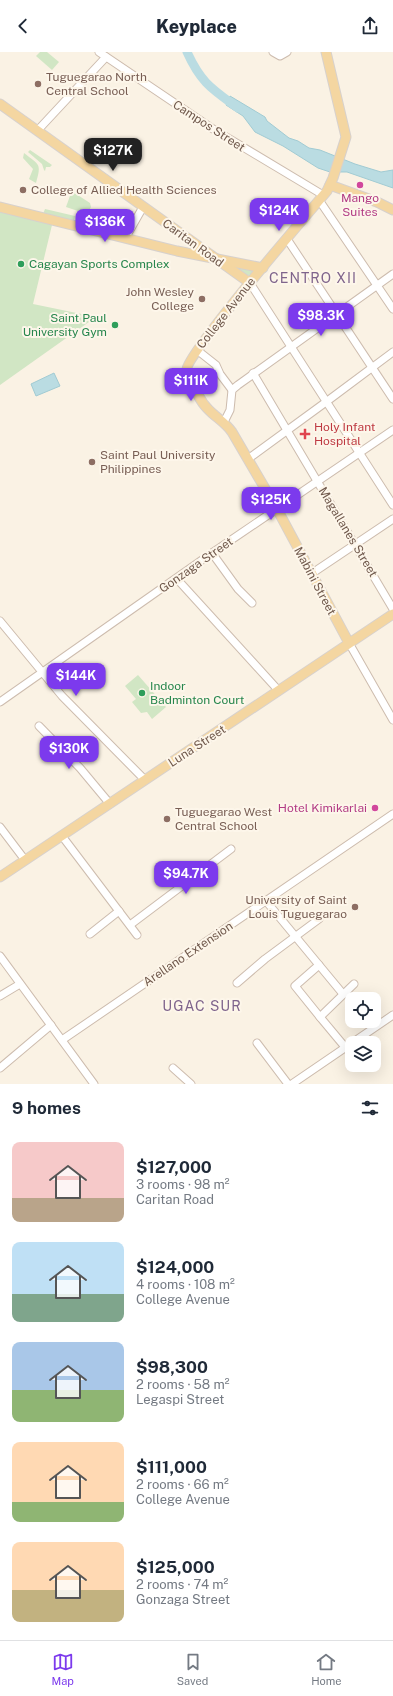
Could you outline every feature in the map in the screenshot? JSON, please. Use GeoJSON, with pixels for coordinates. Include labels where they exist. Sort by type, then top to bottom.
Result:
{"type":"FeatureCollection","features":[{"type":"Feature","properties":{"kind":"main road"},"geometry":{"type":"LineString","coordinates":[[321,52],[343,147]]}},
{"type":"Feature","properties":{"kind":"main road"},"geometry":{"type":"LineString","coordinates":[[326,52],[346,137],[327,190],[375,208],[390,210]]}},
{"type":"Feature","properties":{"kind":"main road","name":"Caritan Road"},"geometry":{"type":"LineString","coordinates":[[0,104],[250,283]]}},
{"type":"Feature","properties":{"kind":"main road","name":"College Avenue"},"geometry":{"type":"LineString","coordinates":[[224,422],[203,403],[187,369],[187,365],[197,350],[262,268],[327,190]]}},
{"type":"Feature","properties":{"kind":"main road"},"geometry":{"type":"LineString","coordinates":[[0,207],[126,237],[177,251],[262,268]]}},
{"type":"Feature","properties":{"kind":"main road","name":"Mabini Street"},"geometry":{"type":"LineString","coordinates":[[224,422],[232,432],[277,509],[311,574],[350,643]]}},
{"type":"Feature","properties":{"kind":"main road","name":"Luna Street"},"geometry":{"type":"LineString","coordinates":[[0,877],[393,614]]}},
{"type":"Feature","properties":{"kind":"street","name":"Campos Street"},"geometry":{"type":"LineString","coordinates":[[99,52],[219,133],[327,190]]}},
{"type":"Feature","properties":{"kind":"street"},"geometry":{"type":"LineString","coordinates":[[273,52],[280,56],[287,52]]}},
{"type":"Feature","properties":{"kind":"street"},"geometry":{"type":"LineString","coordinates":[[38,130],[106,57]]}},
{"type":"Feature","properties":{"kind":"street"},"geometry":{"type":"LineString","coordinates":[[327,190],[377,286],[393,309]]}},
{"type":"Feature","properties":{"kind":"street"},"geometry":{"type":"LineString","coordinates":[[126,237],[143,207]]}},
{"type":"Feature","properties":{"kind":"street"},"geometry":{"type":"LineString","coordinates":[[287,239],[393,399]]}},
{"type":"Feature","properties":{"kind":"street"},"geometry":{"type":"LineString","coordinates":[[232,390],[290,346],[338,314],[393,274]]}},
{"type":"Feature","properties":{"kind":"street"},"geometry":{"type":"LineString","coordinates":[[250,283],[393,506]]}},
{"type":"Feature","properties":{"kind":"street"},"geometry":{"type":"LineString","coordinates":[[197,350],[216,365],[220,374],[232,390],[230,410],[224,422]]}},
{"type":"Feature","properties":{"kind":"street"},"geometry":{"type":"LineString","coordinates":[[248,459],[393,352]]}},
{"type":"Feature","properties":{"kind":"street","name":"Magallanes Street"},"geometry":{"type":"LineString","coordinates":[[253,373],[393,609]]}},
{"type":"Feature","properties":{"kind":"street","name":"Gonzaga Street"},"geometry":{"type":"LineString","coordinates":[[0,702],[212,553],[393,430]]}},
{"type":"Feature","properties":{"kind":"street"},"geometry":{"type":"LineString","coordinates":[[311,574],[393,519]]}},
{"type":"Feature","properties":{"kind":"street"},"geometry":{"type":"LineString","coordinates":[[212,553],[241,593],[252,602]]}},
{"type":"Feature","properties":{"kind":"street"},"geometry":{"type":"LineString","coordinates":[[177,579],[279,691]]}},
{"type":"Feature","properties":{"kind":"street"},"geometry":{"type":"LineString","coordinates":[[0,621],[62,696],[145,780]]}},
{"type":"Feature","properties":{"kind":"street","name":"Mabini Street"},"geometry":{"type":"LineString","coordinates":[[350,643],[392,717]]}},
{"type":"Feature","properties":{"kind":"street"},"geometry":{"type":"LineString","coordinates":[[39,726],[80,768],[110,804]]}},
{"type":"Feature","properties":{"kind":"street","name":"Arellano Extension"},"geometry":{"type":"LineString","coordinates":[[62,1040],[393,814]]}},
{"type":"Feature","properties":{"kind":"street"},"geometry":{"type":"LineString","coordinates":[[0,828],[25,860]]}},
{"type":"Feature","properties":{"kind":"street"},"geometry":{"type":"LineString","coordinates":[[62,836],[137,935]]}},
{"type":"Feature","properties":{"kind":"street"},"geometry":{"type":"LineString","coordinates":[[130,925],[231,849]]}},
{"type":"Feature","properties":{"kind":"street"},"geometry":{"type":"LineString","coordinates":[[266,901],[343,994]]}},
{"type":"Feature","properties":{"kind":"street"},"geometry":{"type":"LineString","coordinates":[[90,934],[119,910]]}},
{"type":"Feature","properties":{"kind":"street"},"geometry":{"type":"LineString","coordinates":[[237,983],[265,959],[319,920]]}},
{"type":"Feature","properties":{"kind":"street"},"geometry":{"type":"LineString","coordinates":[[0,956],[94,1084]]}},
{"type":"Feature","properties":{"kind":"street"},"geometry":{"type":"LineString","coordinates":[[292,1084],[345,1047],[295,986],[319,965]]}},
{"type":"Feature","properties":{"kind":"street"},"geometry":{"type":"LineString","coordinates":[[0,996],[20,984]]}},
{"type":"Feature","properties":{"kind":"street"},"geometry":{"type":"LineString","coordinates":[[320,1017],[354,984]]}},
{"type":"Feature","properties":{"kind":"street"},"geometry":{"type":"LineString","coordinates":[[362,1036],[393,1015]]}},
{"type":"Feature","properties":{"kind":"street"},"geometry":{"type":"LineString","coordinates":[[0,1068],[51,1024]]}},
{"type":"Feature","properties":{"kind":"street"},"geometry":{"type":"LineString","coordinates":[[257,1043],[288,1084]]}},
{"type":"Feature","properties":{"kind":"street"},"geometry":{"type":"LineString","coordinates":[[173,1068],[191,1084]]}},
{"type":"Feature","properties":{"kind":"green space"},"geometry":{"type":"Polygon","coordinates":[[[40,52],[47,52],[59,62],[52,70],[36,56],[40,52]]]}},
{"type":"Feature","properties":{"kind":"green space"},"geometry":{"type":"Polygon","coordinates":[[[30,150],[52,165],[50,167],[46,167],[45,171],[42,164],[28,152],[30,150]]]}},
{"type":"Feature","properties":{"kind":"green space"},"geometry":{"type":"Polygon","coordinates":[[[24,153],[38,165],[39,172],[36,183],[29,179],[33,169],[23,158],[24,153]]]}},
{"type":"Feature","properties":{"kind":"green space"},"geometry":{"type":"Polygon","coordinates":[[[73,192],[90,203],[91,207],[87,214],[66,207],[71,193],[73,192]]]}},
{"type":"Feature","properties":{"kind":"green space"},"geometry":{"type":"Polygon","coordinates":[[[45,209],[75,216],[74,221],[43,214],[45,209]]]}},
{"type":"Feature","properties":{"kind":"green space","name":"Cagayan Sports Complex"},"geometry":{"type":"Polygon","coordinates":[[[0,211],[52,225],[33,304],[96,317],[0,385],[0,211]]]}},
{"type":"Feature","properties":{"kind":"green space"},"geometry":{"type":"Polygon","coordinates":[[[235,267],[253,269],[253,273],[247,276],[235,267]]]}},
{"type":"Feature","properties":{"kind":"green space","name":"Indoor Badminton Court"},"geometry":{"type":"Polygon","coordinates":[[[138,675],[166,707],[152,719],[147,712],[141,713],[132,702],[136,699],[125,686],[138,675]]]}},
{"type":"Feature","properties":{"kind":"water"},"geometry":{"type":"Polygon","coordinates":[[[230,96],[265,117],[267,121],[289,138],[298,141],[309,148],[320,150],[355,164],[381,172],[393,170],[393,188],[347,172],[330,172],[318,168],[283,146],[255,132],[243,116],[226,105],[230,96]]]}},
{"type":"Feature","properties":{"kind":"water"},"geometry":{"type":"Polygon","coordinates":[[[54,373],[60,386],[36,396],[31,384],[54,373]]]}},
{"type":"Feature","properties":{"kind":"waterway"},"geometry":{"type":"LineString","coordinates":[[187,52],[202,78],[221,96],[238,108]]}},
{"type":"Feature","properties":{"kind":"place","name":"Tuguegarao North Central School"},"geometry":{"type":"Point","coordinates":[38,84]}},
{"type":"Feature","properties":{"kind":"place","name":"Mango Suites"},"geometry":{"type":"Point","coordinates":[360,185]}},
{"type":"Feature","properties":{"kind":"place","name":"College of Allied Health Sciences"},"geometry":{"type":"Point","coordinates":[23,190]}},
{"type":"Feature","properties":{"kind":"place","name":"Cagayan Sports Complex"},"geometry":{"type":"Point","coordinates":[21,264]}},
{"type":"Feature","properties":{"kind":"place","name":"John Wesley College"},"geometry":{"type":"Point","coordinates":[202,299]}},
{"type":"Feature","properties":{"kind":"place","name":"Saint Paul University Gym"},"geometry":{"type":"Point","coordinates":[115,325]}},
{"type":"Feature","properties":{"kind":"place","name":"Holy Infant Hospital"},"geometry":{"type":"Point","coordinates":[305,434]}},
{"type":"Feature","properties":{"kind":"place","name":"Saint Paul University Philippines"},"geometry":{"type":"Point","coordinates":[92,462]}},
{"type":"Feature","properties":{"kind":"place","name":"Indoor Badminton Court"},"geometry":{"type":"Point","coordinates":[142,693]}},
{"type":"Feature","properties":{"kind":"place","name":"Hotel Kimikarlai"},"geometry":{"type":"Point","coordinates":[375,808]}},
{"type":"Feature","properties":{"kind":"place","name":"Tuguegarao West Central School"},"geometry":{"type":"Point","coordinates":[167,819]}},
{"type":"Feature","properties":{"kind":"place","name":"University of Saint Louis Tuguegarao"},"geometry":{"type":"Point","coordinates":[355,907]}},
{"type":"Feature","properties":{"kind":"district","name":"CENTRO XII"},"geometry":{"type":"Point","coordinates":[313,278]}},
{"type":"Feature","properties":{"kind":"district","name":"UGAC SUR"},"geometry":{"type":"Point","coordinates":[202,1006]}}]}
